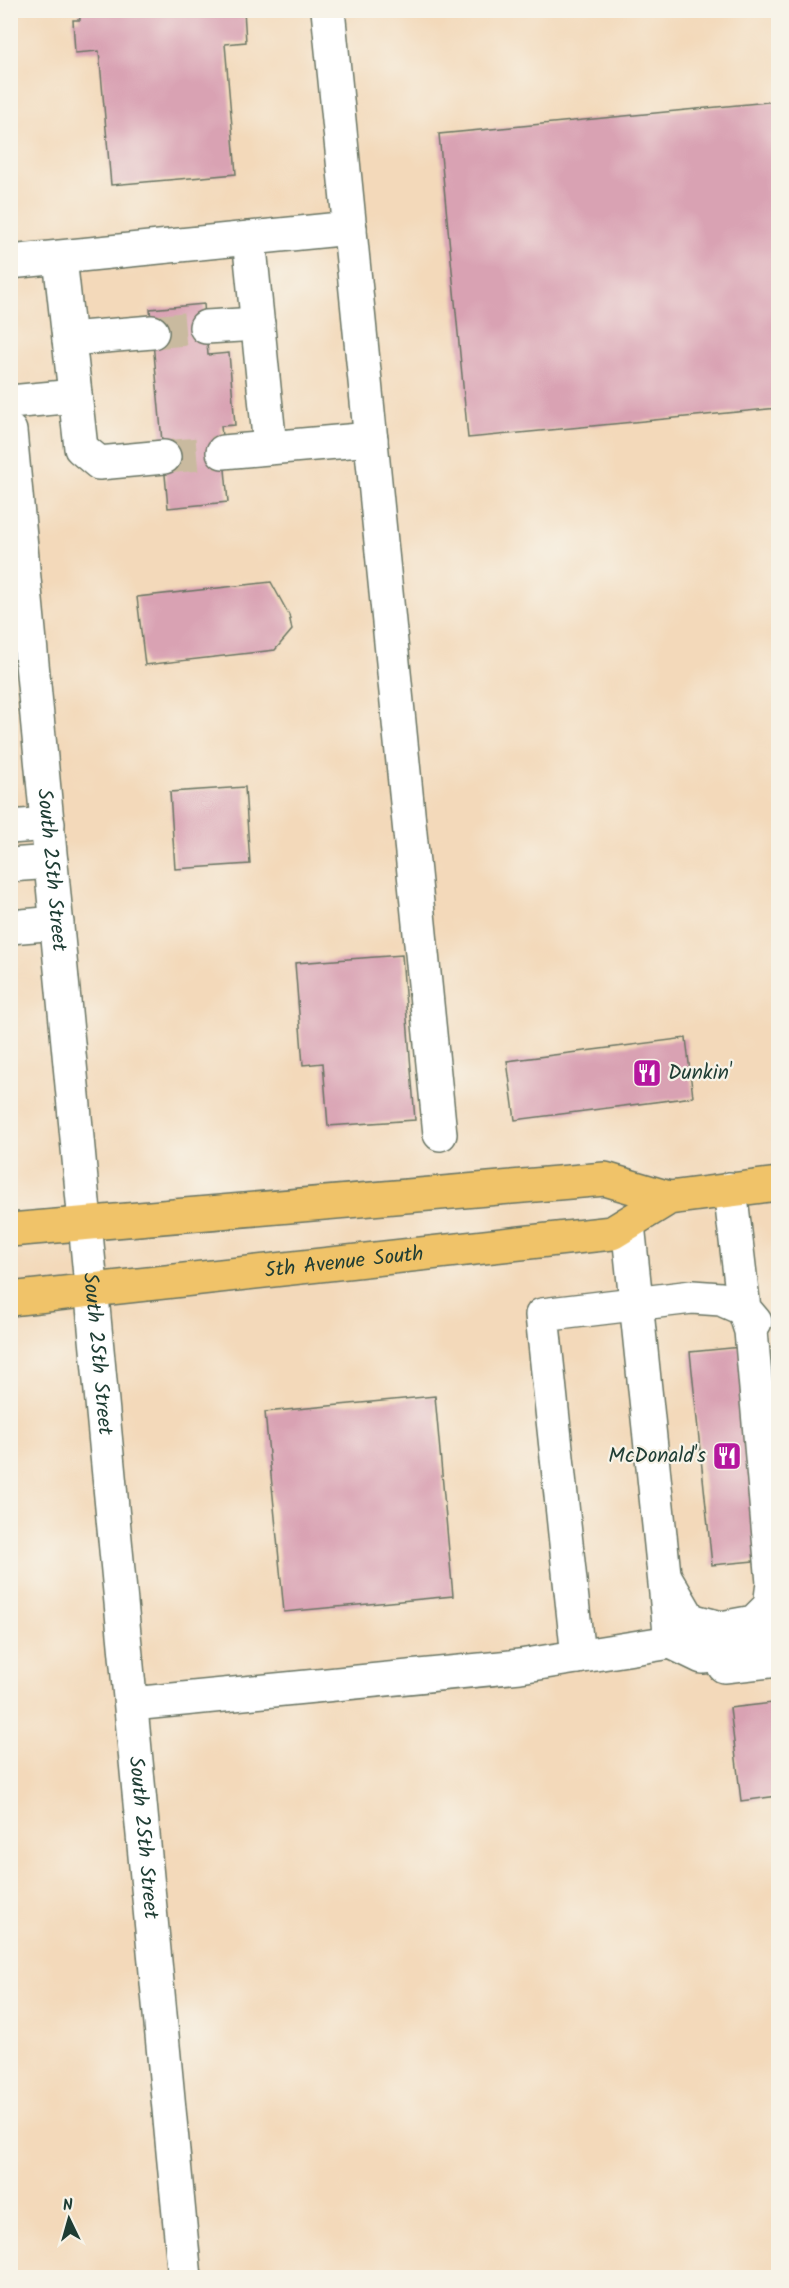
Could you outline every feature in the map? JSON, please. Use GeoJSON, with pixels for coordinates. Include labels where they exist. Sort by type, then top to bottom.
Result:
{"type":"FeatureCollection","features":[{"type":"Feature","properties":{"kind":"main road","name":"5th Avenue South"},"geometry":{"type":"LineString","coordinates":[[10,1230],[605,1179],[669,1198]]}},
{"type":"Feature","properties":{"kind":"main road","name":"5th Avenue South"},"geometry":{"type":"LineString","coordinates":[[10,1299],[612,1233],[669,1198],[778,1184]]}},
{"type":"Feature","properties":{"kind":"street"},"geometry":{"type":"LineString","coordinates":[[328,10],[440,1134]]}},
{"type":"Feature","properties":{"kind":"street"},"geometry":{"type":"LineString","coordinates":[[10,262],[350,228]]}},
{"type":"Feature","properties":{"kind":"street"},"geometry":{"type":"LineString","coordinates":[[249,238],[270,447]]}},
{"type":"Feature","properties":{"kind":"street"},"geometry":{"type":"LineString","coordinates":[[60,258],[81,448],[99,463],[164,457]]}},
{"type":"Feature","properties":{"kind":"street"},"geometry":{"type":"LineString","coordinates":[[206,327],[258,324]]}},
{"type":"Feature","properties":{"kind":"street"},"geometry":{"type":"LineString","coordinates":[[69,339],[152,332]]}},
{"type":"Feature","properties":{"kind":"street"},"geometry":{"type":"LineString","coordinates":[[10,402],[75,396]]}},
{"type":"Feature","properties":{"kind":"street","name":"South 25th Street"},"geometry":{"type":"LineString","coordinates":[[10,431],[185,2277]]}},
{"type":"Feature","properties":{"kind":"street"},"geometry":{"type":"LineString","coordinates":[[224,452],[371,439]]}},
{"type":"Feature","properties":{"kind":"street"},"geometry":{"type":"LineString","coordinates":[[10,827],[48,824]]}},
{"type":"Feature","properties":{"kind":"street"},"geometry":{"type":"LineString","coordinates":[[10,865],[51,862]]}},
{"type":"Feature","properties":{"kind":"street"},"geometry":{"type":"LineString","coordinates":[[10,927],[57,923]]}},
{"type":"Feature","properties":{"kind":"street"},"geometry":{"type":"LineString","coordinates":[[132,1704],[520,1666],[671,1642],[702,1657],[736,1654],[764,1637],[773,1583],[751,1331],[744,1309],[730,1189]]}},
{"type":"Feature","properties":{"kind":"street"},"geometry":{"type":"LineString","coordinates":[[628,1224],[671,1642],[698,1670],[778,1660]]}},
{"type":"Feature","properties":{"kind":"street"},"geometry":{"type":"LineString","coordinates":[[578,1657],[542,1315],[692,1297],[721,1299],[744,1309],[766,1334],[778,1469]]}},
{"type":"Feature","properties":{"kind":"street"},"geometry":{"type":"LineString","coordinates":[[665,1577],[690,1620],[721,1628],[754,1622],[770,1606]]}},
{"type":"Feature","properties":{"kind":"building"},"geometry":{"type":"Polygon","coordinates":[[[79,10],[244,10],[246,42],[225,44],[236,174],[111,185],[99,51],[75,53],[73,20],[80,20],[79,10]]]}},
{"type":"Feature","properties":{"kind":"building"},"geometry":{"type":"Polygon","coordinates":[[[778,101],[778,408],[468,438],[439,134],[778,101]]]}},
{"type":"Feature","properties":{"kind":"building"},"geometry":{"type":"Polygon","coordinates":[[[204,304],[208,355],[229,353],[235,425],[221,426],[228,502],[168,508],[150,309],[204,304]]]}},
{"type":"Feature","properties":{"kind":"building"},"geometry":{"type":"Polygon","coordinates":[[[271,582],[289,615],[292,630],[275,650],[145,665],[137,597],[271,582]]]}},
{"type":"Feature","properties":{"kind":"building"},"geometry":{"type":"Polygon","coordinates":[[[245,787],[250,864],[175,869],[170,792],[245,787]]]}},
{"type":"Feature","properties":{"kind":"building"},"geometry":{"type":"Polygon","coordinates":[[[402,955],[415,1120],[328,1126],[323,1063],[303,1065],[295,963],[402,955]]]}},
{"type":"Feature","properties":{"kind":"building"},"geometry":{"type":"Polygon","coordinates":[[[686,1038],[693,1097],[515,1120],[507,1061],[686,1038]]]}},
{"type":"Feature","properties":{"kind":"building","name":"McDonald's"},"geometry":{"type":"Polygon","coordinates":[[[741,1347],[764,1560],[712,1565],[690,1352],[741,1347]]]}},
{"type":"Feature","properties":{"kind":"building"},"geometry":{"type":"Polygon","coordinates":[[[435,1396],[453,1596],[284,1612],[265,1412],[435,1396]]]}},
{"type":"Feature","properties":{"kind":"building"},"geometry":{"type":"Polygon","coordinates":[[[773,1703],[778,1747],[778,1796],[741,1801],[730,1708],[773,1703]]]}},
{"type":"Feature","properties":{"kind":"tunnel"},"geometry":{"type":"LineString","coordinates":[[152,332],[206,327]]}},
{"type":"Feature","properties":{"kind":"tunnel"},"geometry":{"type":"LineString","coordinates":[[164,457],[223,452]]}},
{"type":"Feature","properties":{"kind":"place","name":"Dunkin'"},"geometry":{"type":"Point","coordinates":[647,1073]}},
{"type":"Feature","properties":{"kind":"place","name":"McDonald's"},"geometry":{"type":"Point","coordinates":[727,1456]}}]}
